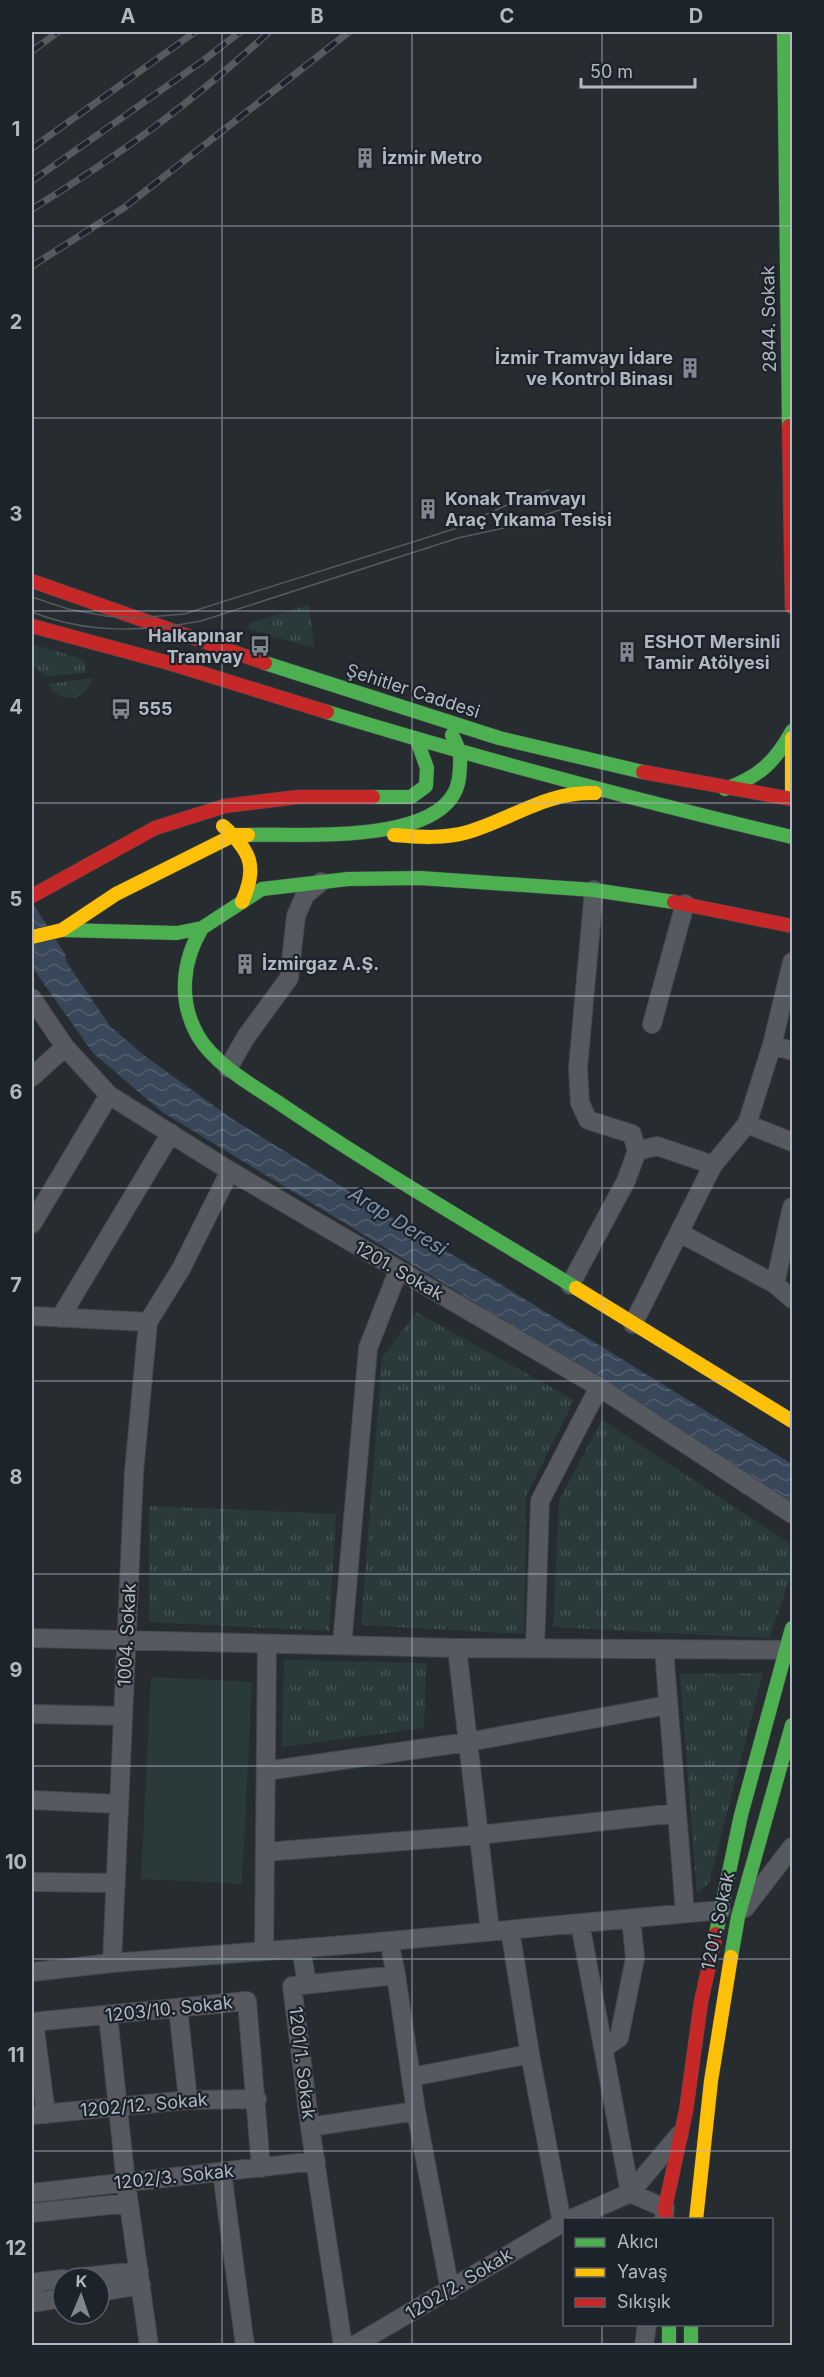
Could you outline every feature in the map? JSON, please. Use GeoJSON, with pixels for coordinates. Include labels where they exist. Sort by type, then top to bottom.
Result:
{"type":"FeatureCollection","features":[{"type":"Feature","properties":{"kind":"main road","name":"2844. Sokak"},"geometry":{"type":"LineString","coordinates":[[784,32],[792,607]]}},
{"type":"Feature","properties":{"kind":"main road","name":"Şehitler Caddesi"},"geometry":{"type":"LineString","coordinates":[[32,581],[239,654],[499,738],[725,789],[792,798]]}},
{"type":"Feature","properties":{"kind":"main road"},"geometry":{"type":"LineString","coordinates":[[32,626],[65,637],[169,663],[462,753],[621,797],[792,837]]}},
{"type":"Feature","properties":{"kind":"main road"},"geometry":{"type":"LineString","coordinates":[[62,930],[116,894],[234,835],[361,832],[405,826],[441,811],[452,801],[457,791],[462,753],[458,741],[430,717]]}},
{"type":"Feature","properties":{"kind":"main road"},"geometry":{"type":"LineString","coordinates":[[725,789],[749,781],[776,762],[792,729]]}},
{"type":"Feature","properties":{"kind":"main road"},"geometry":{"type":"LineString","coordinates":[[792,729],[792,791]]}},
{"type":"Feature","properties":{"kind":"main road"},"geometry":{"type":"LineString","coordinates":[[35,894],[155,828],[205,811],[249,801],[298,797],[411,797],[426,786],[428,777],[428,766],[417,740]]}},
{"type":"Feature","properties":{"kind":"main road"},"geometry":{"type":"LineString","coordinates":[[361,832],[412,837],[455,835],[564,794],[584,792],[621,797]]}},
{"type":"Feature","properties":{"kind":"main road"},"geometry":{"type":"LineString","coordinates":[[205,811],[234,835],[251,859],[252,884],[242,903]]}},
{"type":"Feature","properties":{"kind":"main road"},"geometry":{"type":"LineString","coordinates":[[32,938],[62,930],[177,933],[202,928],[262,889],[348,879],[420,878],[594,890],[685,904],[792,926]]}},
{"type":"Feature","properties":{"kind":"main road"},"geometry":{"type":"LineString","coordinates":[[202,928],[190,948],[184,988],[187,1005],[199,1036],[228,1068],[319,1130],[792,1421]]}},
{"type":"Feature","properties":{"kind":"main road","name":"1201. Sokak"},"geometry":{"type":"LineString","coordinates":[[696,2218],[741,1815],[792,1628]]}},
{"type":"Feature","properties":{"kind":"main road","name":"1201. Sokak"},"geometry":{"type":"LineString","coordinates":[[666,2217],[701,2002],[792,1725]]}},
{"type":"Feature","properties":{"kind":"main road"},"geometry":{"type":"LineString","coordinates":[[669,2326],[669,2346]]}},
{"type":"Feature","properties":{"kind":"main road"},"geometry":{"type":"LineString","coordinates":[[691,2326],[691,2346]]}},
{"type":"Feature","properties":{"kind":"street"},"geometry":{"type":"LineString","coordinates":[[228,1068],[246,1037],[289,978],[296,916],[305,895],[321,882]]}},
{"type":"Feature","properties":{"kind":"street"},"geometry":{"type":"LineString","coordinates":[[570,1285],[626,1181],[637,1151],[632,1134],[588,1120],[580,1103],[578,1068],[594,890]]}},
{"type":"Feature","properties":{"kind":"street"},"geometry":{"type":"LineString","coordinates":[[652,1024],[685,904]]}},
{"type":"Feature","properties":{"kind":"street"},"geometry":{"type":"LineString","coordinates":[[633,1324],[713,1165],[747,1124],[772,1045],[792,962]]}},
{"type":"Feature","properties":{"kind":"street","name":"1201. Sokak"},"geometry":{"type":"LineString","coordinates":[[32,998],[65,1047],[110,1095],[230,1171],[599,1387],[792,1514]]}},
{"type":"Feature","properties":{"kind":"street"},"geometry":{"type":"LineString","coordinates":[[772,1045],[792,1051]]}},
{"type":"Feature","properties":{"kind":"street"},"geometry":{"type":"LineString","coordinates":[[32,1077],[65,1047]]}},
{"type":"Feature","properties":{"kind":"street"},"geometry":{"type":"LineString","coordinates":[[32,1224],[110,1095]]}},
{"type":"Feature","properties":{"kind":"street"},"geometry":{"type":"LineString","coordinates":[[747,1124],[792,1142]]}},
{"type":"Feature","properties":{"kind":"street"},"geometry":{"type":"LineString","coordinates":[[60,1318],[171,1133]]}},
{"type":"Feature","properties":{"kind":"street"},"geometry":{"type":"LineString","coordinates":[[637,1151],[657,1146],[713,1165]]}},
{"type":"Feature","properties":{"kind":"street"},"geometry":{"type":"LineString","coordinates":[[32,1316],[148,1322],[182,1269],[230,1171]]}},
{"type":"Feature","properties":{"kind":"street"},"geometry":{"type":"LineString","coordinates":[[775,1284],[792,1207]]}},
{"type":"Feature","properties":{"kind":"street"},"geometry":{"type":"LineString","coordinates":[[680,1233],[775,1284],[792,1299]]}},
{"type":"Feature","properties":{"kind":"street"},"geometry":{"type":"LineString","coordinates":[[342,1645],[368,1348],[398,1271]]}},
{"type":"Feature","properties":{"kind":"street","name":"1004. Sokak"},"geometry":{"type":"LineString","coordinates":[[113,1956],[134,1472],[148,1322]]}},
{"type":"Feature","properties":{"kind":"street"},"geometry":{"type":"LineString","coordinates":[[535,1648],[540,1501],[599,1387]]}},
{"type":"Feature","properties":{"kind":"street"},"geometry":{"type":"LineString","coordinates":[[32,1638],[457,1648],[785,1650]]}},
{"type":"Feature","properties":{"kind":"street"},"geometry":{"type":"LineString","coordinates":[[264,1951],[267,1644]]}},
{"type":"Feature","properties":{"kind":"street"},"geometry":{"type":"LineString","coordinates":[[457,1648],[490,1931]]}},
{"type":"Feature","properties":{"kind":"street"},"geometry":{"type":"LineString","coordinates":[[664,1649],[686,1913]]}},
{"type":"Feature","properties":{"kind":"street"},"geometry":{"type":"LineString","coordinates":[[266,1772],[468,1742],[668,1705]]}},
{"type":"Feature","properties":{"kind":"street"},"geometry":{"type":"LineString","coordinates":[[32,1714],[123,1716]]}},
{"type":"Feature","properties":{"kind":"street"},"geometry":{"type":"LineString","coordinates":[[32,1800],[118,1804]]}},
{"type":"Feature","properties":{"kind":"street"},"geometry":{"type":"LineString","coordinates":[[265,1852],[479,1835],[677,1813]]}},
{"type":"Feature","properties":{"kind":"street","name":"1201. Sokak"},"geometry":{"type":"LineString","coordinates":[[729,1913],[792,1847]]}},
{"type":"Feature","properties":{"kind":"street"},"geometry":{"type":"LineString","coordinates":[[32,1882],[116,1883]]}},
{"type":"Feature","properties":{"kind":"street"},"geometry":{"type":"LineString","coordinates":[[32,1972],[113,1956],[264,1951],[686,1913],[729,1913]]}},
{"type":"Feature","properties":{"kind":"street"},"geometry":{"type":"LineString","coordinates":[[604,2048],[619,2038],[635,1958],[631,1918]]}},
{"type":"Feature","properties":{"kind":"street"},"geometry":{"type":"LineString","coordinates":[[580,1923],[630,2193],[666,2217]]}},
{"type":"Feature","properties":{"kind":"street"},"geometry":{"type":"LineString","coordinates":[[510,1930],[530,2054],[564,2218]]}},
{"type":"Feature","properties":{"kind":"street"},"geometry":{"type":"LineString","coordinates":[[389,1941],[416,2111],[450,2290]]}},
{"type":"Feature","properties":{"kind":"street"},"geometry":{"type":"LineString","coordinates":[[301,1948],[307,1984]]}},
{"type":"Feature","properties":{"kind":"street","name":"1201/1. Sokak"},"geometry":{"type":"LineString","coordinates":[[343,2346],[310,2127],[292,1986],[396,1975]]}},
{"type":"Feature","properties":{"kind":"street","name":"1203/10. Sokak"},"geometry":{"type":"LineString","coordinates":[[33,2022],[247,2001],[261,2168]]}},
{"type":"Feature","properties":{"kind":"street"},"geometry":{"type":"LineString","coordinates":[[178,2008],[188,2100]]}},
{"type":"Feature","properties":{"kind":"street"},"geometry":{"type":"LineString","coordinates":[[108,2015],[126,2182],[149,2346]]}},
{"type":"Feature","properties":{"kind":"street"},"geometry":{"type":"LineString","coordinates":[[33,2022],[39,2114]]}},
{"type":"Feature","properties":{"kind":"street"},"geometry":{"type":"LineString","coordinates":[[411,2077],[530,2054]]}},
{"type":"Feature","properties":{"kind":"street","name":"1202/12. Sokak"},"geometry":{"type":"LineString","coordinates":[[39,2114],[188,2100],[257,2099]]}},
{"type":"Feature","properties":{"kind":"street"},"geometry":{"type":"LineString","coordinates":[[310,2127],[416,2111]]}},
{"type":"Feature","properties":{"kind":"street","name":"1202/2. Sokak"},"geometry":{"type":"LineString","coordinates":[[572,2218],[630,2193],[681,2133]]}},
{"type":"Feature","properties":{"kind":"street","name":"1202/3. Sokak"},"geometry":{"type":"LineString","coordinates":[[32,2193],[316,2162]]}},
{"type":"Feature","properties":{"kind":"street"},"geometry":{"type":"LineString","coordinates":[[222,2172],[245,2346]]}},
{"type":"Feature","properties":{"kind":"street","name":"1202/3. Sokak"},"geometry":{"type":"LineString","coordinates":[[32,2213],[129,2202]]}},
{"type":"Feature","properties":{"kind":"street","name":"1202/2. Sokak"},"geometry":{"type":"LineString","coordinates":[[353,2346],[563,2222]]}},
{"type":"Feature","properties":{"kind":"street"},"geometry":{"type":"LineString","coordinates":[[111,2278],[140,2278]]}},
{"type":"Feature","properties":{"kind":"street"},"geometry":{"type":"LineString","coordinates":[[111,2288],[140,2278]]}},
{"type":"Feature","properties":{"kind":"street"},"geometry":{"type":"LineString","coordinates":[[32,2290],[39,2282],[51,2280]]}},
{"type":"Feature","properties":{"kind":"street"},"geometry":{"type":"LineString","coordinates":[[32,2303],[51,2300]]}},
{"type":"Feature","properties":{"kind":"street"},"geometry":{"type":"LineString","coordinates":[[644,2346],[647,2326]]}},
{"type":"Feature","properties":{"kind":"green space"},"geometry":{"type":"Polygon","coordinates":[[[309,605],[314,648],[249,629],[249,623],[309,605]]]}},
{"type":"Feature","properties":{"kind":"green space"},"geometry":{"type":"Polygon","coordinates":[[[32,644],[79,658],[85,663],[86,673],[46,676],[32,666],[32,644]]]}},
{"type":"Feature","properties":{"kind":"green space"},"geometry":{"type":"Polygon","coordinates":[[[93,678],[85,692],[72,698],[59,695],[48,684],[93,678]]]}},
{"type":"Feature","properties":{"kind":"green space"},"geometry":{"type":"Polygon","coordinates":[[[416,1312],[574,1400],[526,1496],[524,1634],[361,1625],[382,1358],[416,1312]]]}},
{"type":"Feature","properties":{"kind":"green space"},"geometry":{"type":"Polygon","coordinates":[[[602,1420],[792,1545],[792,1573],[769,1638],[553,1627],[559,1501],[602,1420]]]}},
{"type":"Feature","properties":{"kind":"green space"},"geometry":{"type":"Polygon","coordinates":[[[149,1506],[336,1514],[329,1631],[149,1622],[149,1506]]]}},
{"type":"Feature","properties":{"kind":"green space"},"geometry":{"type":"Polygon","coordinates":[[[284,1660],[426,1663],[424,1728],[282,1747],[284,1660]]]}},
{"type":"Feature","properties":{"kind":"green space"},"geometry":{"type":"Polygon","coordinates":[[[763,1673],[709,1883],[697,1893],[680,1674],[763,1673]]]}},
{"type":"Feature","properties":{"kind":"green space"},"geometry":{"type":"Polygon","coordinates":[[[151,1677],[252,1682],[242,1884],[141,1879],[151,1677]]]}},
{"type":"Feature","properties":{"kind":"water","name":"Arap Deresi"},"geometry":{"type":"Polygon","coordinates":[[[32,902],[65,954],[67,963],[110,1026],[145,1056],[231,1118],[792,1464],[792,1506],[525,1333],[162,1112],[93,1053],[32,967],[32,902]]]}},
{"type":"Feature","properties":{"kind":"tram line"},"geometry":{"type":"LineString","coordinates":[[32,597],[68,609],[106,616],[136,618],[184,614],[454,529],[507,505],[549,490]]}},
{"type":"Feature","properties":{"kind":"tram line"},"geometry":{"type":"LineString","coordinates":[[32,612],[73,624],[115,629],[137,629],[201,621],[458,538],[504,528],[560,510]]}},
{"type":"Feature","properties":{"kind":"railway"},"geometry":{"type":"LineString","coordinates":[[32,51],[58,32]]}},
{"type":"Feature","properties":{"kind":"railway"},"geometry":{"type":"LineString","coordinates":[[32,148],[195,32]]}},
{"type":"Feature","properties":{"kind":"railway"},"geometry":{"type":"LineString","coordinates":[[32,181],[240,32]]}},
{"type":"Feature","properties":{"kind":"railway"},"geometry":{"type":"LineString","coordinates":[[32,209],[155,127],[212,82],[269,32]]}},
{"type":"Feature","properties":{"kind":"railway"},"geometry":{"type":"LineString","coordinates":[[32,266],[125,207],[349,32]]}},
{"type":"Feature","properties":{"kind":"traffic: fast"},"geometry":{"type":"LineString","coordinates":[[784,32],[789,426]]}},
{"type":"Feature","properties":{"kind":"traffic: fast"},"geometry":{"type":"LineString","coordinates":[[265,663],[499,738],[643,772]]}},
{"type":"Feature","properties":{"kind":"traffic: fast"},"geometry":{"type":"LineString","coordinates":[[327,712],[558,778],[792,837]]}},
{"type":"Feature","properties":{"kind":"traffic: fast"},"geometry":{"type":"LineString","coordinates":[[725,789],[757,774],[772,760],[792,731]]}},
{"type":"Feature","properties":{"kind":"traffic: fast"},"geometry":{"type":"LineString","coordinates":[[248,835],[369,832],[402,826],[429,816],[449,800],[459,778],[460,756],[452,735]]}},
{"type":"Feature","properties":{"kind":"traffic: fast"},"geometry":{"type":"LineString","coordinates":[[373,797],[411,797],[426,786],[427,768],[417,740]]}},
{"type":"Feature","properties":{"kind":"traffic: fast"},"geometry":{"type":"LineString","coordinates":[[62,930],[177,933],[202,928],[262,889],[348,879],[420,878],[594,890],[674,902]]}},
{"type":"Feature","properties":{"kind":"traffic: fast"},"geometry":{"type":"LineString","coordinates":[[202,928],[190,954],[185,995],[187,1009],[198,1036],[215,1057],[248,1083],[355,1153],[576,1288]]}},
{"type":"Feature","properties":{"kind":"traffic: fast"},"geometry":{"type":"LineString","coordinates":[[716,1934],[741,1815],[792,1628]]}},
{"type":"Feature","properties":{"kind":"traffic: fast"},"geometry":{"type":"LineString","coordinates":[[731,1957],[738,1917],[792,1725]]}},
{"type":"Feature","properties":{"kind":"traffic: fast"},"geometry":{"type":"LineString","coordinates":[[669,2326],[669,2346]]}},
{"type":"Feature","properties":{"kind":"traffic: fast"},"geometry":{"type":"LineString","coordinates":[[691,2326],[691,2346]]}},
{"type":"Feature","properties":{"kind":"traffic: slow"},"geometry":{"type":"LineString","coordinates":[[792,738],[792,791]]}},
{"type":"Feature","properties":{"kind":"traffic: slow"},"geometry":{"type":"LineString","coordinates":[[394,835],[450,836],[484,827],[561,796],[595,793]]}},
{"type":"Feature","properties":{"kind":"traffic: slow"},"geometry":{"type":"LineString","coordinates":[[223,826],[240,844],[249,860],[250,879],[242,902]]}},
{"type":"Feature","properties":{"kind":"traffic: slow"},"geometry":{"type":"LineString","coordinates":[[32,937],[62,930],[116,894],[234,835],[248,835]]}},
{"type":"Feature","properties":{"kind":"traffic: slow"},"geometry":{"type":"LineString","coordinates":[[576,1288],[792,1421]]}},
{"type":"Feature","properties":{"kind":"traffic: slow"},"geometry":{"type":"LineString","coordinates":[[696,2218],[711,2081],[731,1957]]}},
{"type":"Feature","properties":{"kind":"traffic: jam"},"geometry":{"type":"LineString","coordinates":[[789,426],[792,607]]}},
{"type":"Feature","properties":{"kind":"traffic: jam"},"geometry":{"type":"LineString","coordinates":[[32,581],[265,663]]}},
{"type":"Feature","properties":{"kind":"traffic: jam"},"geometry":{"type":"LineString","coordinates":[[32,626],[169,663],[327,712]]}},
{"type":"Feature","properties":{"kind":"traffic: jam"},"geometry":{"type":"LineString","coordinates":[[643,772],[792,799]]}},
{"type":"Feature","properties":{"kind":"traffic: jam"},"geometry":{"type":"LineString","coordinates":[[32,896],[155,828],[225,806],[298,797],[373,797]]}},
{"type":"Feature","properties":{"kind":"traffic: jam"},"geometry":{"type":"LineString","coordinates":[[674,902],[792,926]]}},
{"type":"Feature","properties":{"kind":"traffic: jam"},"geometry":{"type":"LineString","coordinates":[[666,2218],[665,2208],[686,2111],[701,2002],[716,1934]]}},
{"type":"Feature","properties":{"kind":"place","name":"İzmir Metro"},"geometry":{"type":"Point","coordinates":[365,158]}},
{"type":"Feature","properties":{"kind":"place","name":"İzmir Tramvayı İdare ve Kontrol Binası"},"geometry":{"type":"Point","coordinates":[690,368]}},
{"type":"Feature","properties":{"kind":"place","name":"Konak Tramvayı Araç Yıkama Tesisi"},"geometry":{"type":"Point","coordinates":[428,509]}},
{"type":"Feature","properties":{"kind":"place","name":"Halkapınar Tramvay"},"geometry":{"type":"Point","coordinates":[260,646]}},
{"type":"Feature","properties":{"kind":"place","name":"ESHOT Mersinli Tamir Atölyesi"},"geometry":{"type":"Point","coordinates":[627,652]}},
{"type":"Feature","properties":{"kind":"place","name":"555"},"geometry":{"type":"Point","coordinates":[121,709]}},
{"type":"Feature","properties":{"kind":"place","name":"İzmirgaz A.Ş."},"geometry":{"type":"Point","coordinates":[245,964]}}]}
